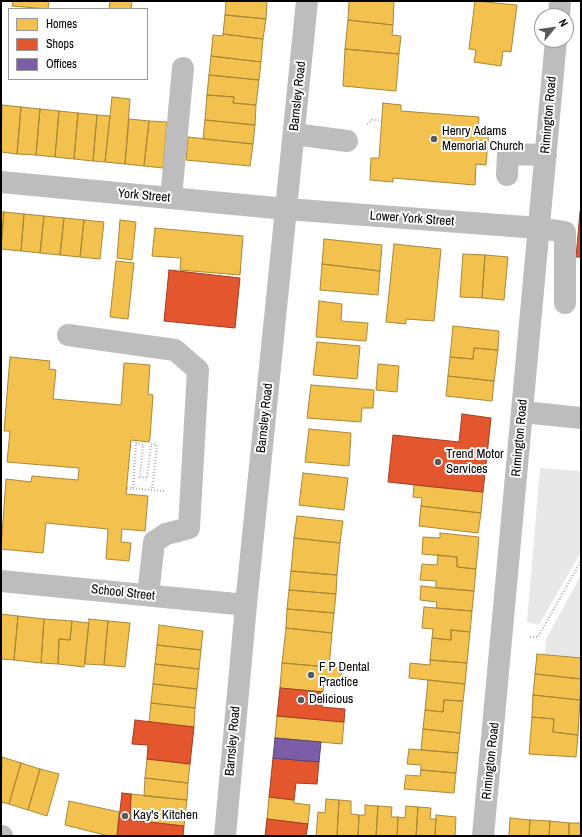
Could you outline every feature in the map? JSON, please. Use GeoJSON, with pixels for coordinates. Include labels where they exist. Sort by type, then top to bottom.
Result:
{"type":"FeatureCollection","features":[{"type":"Feature","properties":{"kind":"street","name":"Barnsley Road"},"geometry":{"type":"LineString","coordinates":[[225,836],[246,605],[307,1]]}},
{"type":"Feature","properties":{"kind":"street","name":"Rimington Road"},"geometry":{"type":"LineString","coordinates":[[483,836],[503,635],[555,48]]}},
{"type":"Feature","properties":{"kind":"street"},"geometry":{"type":"LineString","coordinates":[[171,198],[183,68]]}},
{"type":"Feature","properties":{"kind":"street"},"geometry":{"type":"LineString","coordinates":[[294,134],[347,141]]}},
{"type":"Feature","properties":{"kind":"street"},"geometry":{"type":"LineString","coordinates":[[506,175],[508,154],[546,156]]}},
{"type":"Feature","properties":{"kind":"street","name":"York Street"},"geometry":{"type":"LineString","coordinates":[[1,182],[286,209]]}},
{"type":"Feature","properties":{"kind":"street","name":"Lower York Street"},"geometry":{"type":"LineString","coordinates":[[286,209],[539,228],[565,232],[565,303]]}},
{"type":"Feature","properties":{"kind":"street"},"geometry":{"type":"LineString","coordinates":[[68,335],[174,350],[198,370],[189,528],[166,534],[154,542],[148,596]]}},
{"type":"Feature","properties":{"kind":"street"},"geometry":{"type":"LineString","coordinates":[[522,412],[581,418]]}},
{"type":"Feature","properties":{"kind":"street","name":"School Street"},"geometry":{"type":"LineString","coordinates":[[1,581],[246,605]]}},
{"type":"Feature","properties":{"kind":"path"},"geometry":{"type":"LineString","coordinates":[[127,488],[151,490],[157,445],[151,444],[147,478],[140,477],[143,445],[136,443],[133,488]]}},
{"type":"Feature","properties":{"kind":"path"},"geometry":{"type":"LineString","coordinates":[[503,635],[538,637],[581,561]]}},
{"type":"Feature","properties":{"kind":"shaded area"},"geometry":{"type":"Polygon","coordinates":[[[540,468],[581,471],[581,552],[539,625],[527,622],[540,468]]]}},
{"type":"Feature","properties":{"kind":"shaded area"},"geometry":{"type":"Polygon","coordinates":[[[581,575],[581,658],[545,655],[546,639],[581,575]]]}},
{"type":"Feature","properties":{"kind":"building: Homes"},"geometry":{"type":"Polygon","coordinates":[[[13,1],[49,1],[48,8],[12,6],[13,1]]]}},
{"type":"Feature","properties":{"kind":"building: Homes"},"geometry":{"type":"Polygon","coordinates":[[[110,1],[132,1],[131,8],[109,8],[110,1]]]}},
{"type":"Feature","properties":{"kind":"building: Homes"},"geometry":{"type":"Polygon","coordinates":[[[226,1],[267,1],[266,19],[225,15],[226,1]]]}},
{"type":"Feature","properties":{"kind":"building: Homes"},"geometry":{"type":"Polygon","coordinates":[[[349,1],[394,1],[393,25],[348,20],[349,1]]]}},
{"type":"Feature","properties":{"kind":"building: Homes"},"geometry":{"type":"Polygon","coordinates":[[[475,1],[517,5],[511,52],[503,51],[501,66],[474,62],[476,50],[469,49],[475,1]]]}},
{"type":"Feature","properties":{"kind":"building: Homes"},"geometry":{"type":"Polygon","coordinates":[[[225,15],[266,19],[263,39],[223,34],[225,15]]]}},
{"type":"Feature","properties":{"kind":"building: Homes"},"geometry":{"type":"Polygon","coordinates":[[[348,20],[393,25],[392,35],[401,36],[399,54],[345,49],[348,20]]]}},
{"type":"Feature","properties":{"kind":"building: Homes"},"geometry":{"type":"Polygon","coordinates":[[[223,34],[263,39],[261,62],[211,56],[213,35],[223,36],[223,34]]]}},
{"type":"Feature","properties":{"kind":"building: Homes"},"geometry":{"type":"Polygon","coordinates":[[[345,49],[399,54],[396,91],[343,86],[345,49]]]}},
{"type":"Feature","properties":{"kind":"building: Homes"},"geometry":{"type":"Polygon","coordinates":[[[211,56],[261,62],[259,80],[209,75],[211,56]]]}},
{"type":"Feature","properties":{"kind":"building: Homes"},"geometry":{"type":"Polygon","coordinates":[[[209,75],[259,80],[256,105],[233,103],[234,97],[207,95],[209,75]]]}},
{"type":"Feature","properties":{"kind":"building: Homes"},"geometry":{"type":"Polygon","coordinates":[[[207,95],[234,97],[233,103],[256,105],[255,125],[205,120],[207,95]]]}},
{"type":"Feature","properties":{"kind":"building: Homes"},"geometry":{"type":"Polygon","coordinates":[[[112,97],[130,99],[125,164],[105,162],[112,97]]]}},
{"type":"Feature","properties":{"kind":"building: Homes","name":"Henry Adams Memorial Church"},"geometry":{"type":"Polygon","coordinates":[[[383,103],[401,105],[401,111],[479,117],[478,130],[489,130],[486,165],[476,164],[475,185],[393,178],[393,182],[370,180],[371,158],[379,158],[383,103]]]}},
{"type":"Feature","properties":{"kind":"building: Homes"},"geometry":{"type":"Polygon","coordinates":[[[2,105],[21,107],[17,154],[1,152],[2,105]]]}},
{"type":"Feature","properties":{"kind":"building: Homes"},"geometry":{"type":"Polygon","coordinates":[[[21,107],[40,109],[36,155],[17,154],[21,107]]]}},
{"type":"Feature","properties":{"kind":"building: Homes"},"geometry":{"type":"Polygon","coordinates":[[[40,109],[59,111],[55,157],[36,155],[40,109]]]}},
{"type":"Feature","properties":{"kind":"building: Homes"},"geometry":{"type":"Polygon","coordinates":[[[59,111],[78,113],[74,159],[55,157],[59,111]]]}},
{"type":"Feature","properties":{"kind":"building: Homes"},"geometry":{"type":"Polygon","coordinates":[[[78,113],[97,115],[93,161],[74,159],[78,113]]]}},
{"type":"Feature","properties":{"kind":"building: Homes"},"geometry":{"type":"Polygon","coordinates":[[[97,115],[110,116],[105,162],[93,161],[97,115]]]}},
{"type":"Feature","properties":{"kind":"building: Homes"},"geometry":{"type":"Polygon","coordinates":[[[129,119],[149,121],[144,166],[125,164],[129,119]]]}},
{"type":"Feature","properties":{"kind":"building: Homes"},"geometry":{"type":"Polygon","coordinates":[[[205,120],[255,125],[253,144],[203,139],[205,120]]]}},
{"type":"Feature","properties":{"kind":"building: Homes"},"geometry":{"type":"Polygon","coordinates":[[[149,121],[167,122],[163,168],[144,166],[149,121]]]}},
{"type":"Feature","properties":{"kind":"building: Homes"},"geometry":{"type":"Polygon","coordinates":[[[188,137],[253,144],[250,166],[186,160],[188,137]]]}},
{"type":"Feature","properties":{"kind":"building: Homes"},"geometry":{"type":"Polygon","coordinates":[[[1,212],[4,212],[1,246],[1,212]]]}},
{"type":"Feature","properties":{"kind":"building: Homes"},"geometry":{"type":"Polygon","coordinates":[[[4,212],[24,214],[21,251],[1,249],[4,212]]]}},
{"type":"Feature","properties":{"kind":"building: Homes"},"geometry":{"type":"Polygon","coordinates":[[[24,214],[44,216],[40,253],[21,251],[24,214]]]}},
{"type":"Feature","properties":{"kind":"building: Homes"},"geometry":{"type":"Polygon","coordinates":[[[44,216],[64,218],[60,255],[40,253],[44,216]]]}},
{"type":"Feature","properties":{"kind":"building: Homes"},"geometry":{"type":"Polygon","coordinates":[[[64,218],[84,220],[80,257],[60,255],[64,218]]]}},
{"type":"Feature","properties":{"kind":"building: Homes"},"geometry":{"type":"Polygon","coordinates":[[[84,220],[104,222],[100,259],[80,257],[84,220]]]}},
{"type":"Feature","properties":{"kind":"building: Homes"},"geometry":{"type":"Polygon","coordinates":[[[120,220],[136,222],[132,260],[117,258],[120,220]]]}},
{"type":"Feature","properties":{"kind":"building: Homes"},"geometry":{"type":"Polygon","coordinates":[[[155,228],[243,236],[240,275],[180,270],[181,258],[152,256],[155,228]]]}},
{"type":"Feature","properties":{"kind":"building: Homes"},"geometry":{"type":"Polygon","coordinates":[[[324,239],[382,245],[380,271],[322,264],[324,239]]]}},
{"type":"Feature","properties":{"kind":"building: Homes"},"geometry":{"type":"Polygon","coordinates":[[[394,244],[441,249],[434,321],[406,319],[406,324],[386,322],[394,244]]]}},
{"type":"Feature","properties":{"kind":"building: Homes"},"geometry":{"type":"Polygon","coordinates":[[[463,254],[485,255],[482,298],[460,297],[463,254]]]}},
{"type":"Feature","properties":{"kind":"building: Homes"},"geometry":{"type":"Polygon","coordinates":[[[485,255],[508,257],[504,300],[482,298],[485,255]]]}},
{"type":"Feature","properties":{"kind":"building: Homes"},"geometry":{"type":"Polygon","coordinates":[[[116,261],[134,263],[128,319],[110,317],[116,261]]]}},
{"type":"Feature","properties":{"kind":"building: Homes"},"geometry":{"type":"Polygon","coordinates":[[[322,264],[380,271],[378,295],[320,290],[322,264]]]}},
{"type":"Feature","properties":{"kind":"building: Homes"},"geometry":{"type":"Polygon","coordinates":[[[319,301],[342,304],[341,321],[368,323],[366,341],[316,337],[319,301]]]}},
{"type":"Feature","properties":{"kind":"building: Homes"},"geometry":{"type":"Polygon","coordinates":[[[453,326],[499,331],[498,350],[474,348],[473,359],[450,357],[453,326]]]}},
{"type":"Feature","properties":{"kind":"building: Homes"},"geometry":{"type":"Polygon","coordinates":[[[317,342],[360,346],[357,379],[313,375],[317,342]]]}},
{"type":"Feature","properties":{"kind":"building: Homes"},"geometry":{"type":"Polygon","coordinates":[[[474,348],[498,350],[494,381],[448,376],[450,357],[473,359],[474,348]]]}},
{"type":"Feature","properties":{"kind":"building: Homes"},"geometry":{"type":"Polygon","coordinates":[[[10,357],[50,361],[49,369],[56,370],[53,399],[121,405],[124,363],[150,365],[148,394],[153,395],[150,438],[149,442],[131,440],[126,494],[148,496],[145,531],[122,529],[121,542],[131,543],[129,561],[106,559],[108,529],[46,523],[43,553],[1,549],[6,479],[31,482],[32,476],[78,480],[79,468],[7,462],[10,431],[4,431],[10,357]]]}},
{"type":"Feature","properties":{"kind":"building: Homes"},"geometry":{"type":"Polygon","coordinates":[[[378,364],[399,366],[397,392],[376,390],[378,364]]]}},
{"type":"Feature","properties":{"kind":"building: Homes"},"geometry":{"type":"Polygon","coordinates":[[[448,376],[494,381],[492,401],[446,396],[448,376]]]}},
{"type":"Feature","properties":{"kind":"building: Homes"},"geometry":{"type":"Polygon","coordinates":[[[311,385],[374,390],[373,408],[362,408],[361,422],[307,418],[311,385]]]}},
{"type":"Feature","properties":{"kind":"building: Homes"},"geometry":{"type":"Polygon","coordinates":[[[309,429],[351,433],[349,466],[305,462],[309,429]]]}},
{"type":"Feature","properties":{"kind":"building: Homes"},"geometry":{"type":"Polygon","coordinates":[[[303,473],[348,478],[344,510],[299,505],[303,473]]]}},
{"type":"Feature","properties":{"kind":"building: Homes"},"geometry":{"type":"Polygon","coordinates":[[[414,485],[483,492],[481,513],[421,506],[422,498],[413,497],[414,485]]]}},
{"type":"Feature","properties":{"kind":"building: Homes"},"geometry":{"type":"Polygon","coordinates":[[[421,506],[481,513],[478,533],[419,526],[421,506]]]}},
{"type":"Feature","properties":{"kind":"building: Homes"},"geometry":{"type":"Polygon","coordinates":[[[297,516],[343,521],[340,543],[294,538],[297,516]]]}},
{"type":"Feature","properties":{"kind":"building: Homes"},"geometry":{"type":"Polygon","coordinates":[[[440,533],[479,537],[476,569],[457,567],[457,557],[422,554],[423,537],[440,538],[440,533]]]}},
{"type":"Feature","properties":{"kind":"building: Homes"},"geometry":{"type":"Polygon","coordinates":[[[294,538],[340,543],[337,575],[291,571],[294,538]]]}},
{"type":"Feature","properties":{"kind":"building: Homes"},"geometry":{"type":"Polygon","coordinates":[[[438,555],[457,557],[457,567],[476,569],[474,591],[436,588],[436,581],[420,580],[422,564],[437,565],[438,555]]]}},
{"type":"Feature","properties":{"kind":"building: Homes"},"geometry":{"type":"Polygon","coordinates":[[[291,571],[337,575],[336,594],[289,590],[291,571]]]}},
{"type":"Feature","properties":{"kind":"building: Homes"},"geometry":{"type":"Polygon","coordinates":[[[421,586],[474,591],[472,611],[436,608],[437,602],[420,600],[421,586]]]}},
{"type":"Feature","properties":{"kind":"building: Homes"},"geometry":{"type":"Polygon","coordinates":[[[289,590],[336,594],[334,613],[287,609],[289,590]]]}},
{"type":"Feature","properties":{"kind":"building: Homes"},"geometry":{"type":"Polygon","coordinates":[[[424,607],[472,611],[470,632],[451,630],[451,640],[432,638],[433,629],[422,628],[424,607]]]}},
{"type":"Feature","properties":{"kind":"building: Homes"},"geometry":{"type":"Polygon","coordinates":[[[287,609],[334,613],[332,633],[286,628],[287,609]]]}},
{"type":"Feature","properties":{"kind":"building: Homes"},"geometry":{"type":"Polygon","coordinates":[[[1,614],[18,616],[14,660],[1,659],[1,614]]]}},
{"type":"Feature","properties":{"kind":"building: Homes"},"geometry":{"type":"Polygon","coordinates":[[[18,616],[44,619],[41,663],[14,660],[18,616]]]}},
{"type":"Feature","properties":{"kind":"building: Homes"},"geometry":{"type":"Polygon","coordinates":[[[44,619],[72,621],[70,640],[59,639],[58,664],[41,663],[44,619]]]}},
{"type":"Feature","properties":{"kind":"building: Homes"},"geometry":{"type":"Polygon","coordinates":[[[89,619],[108,621],[104,665],[85,664],[89,619]]]}},
{"type":"Feature","properties":{"kind":"building: Homes"},"geometry":{"type":"Polygon","coordinates":[[[72,621],[89,623],[84,667],[58,664],[59,639],[70,640],[72,621]]]}},
{"type":"Feature","properties":{"kind":"building: Homes"},"geometry":{"type":"Polygon","coordinates":[[[108,621],[130,623],[125,667],[104,665],[108,621]]]}},
{"type":"Feature","properties":{"kind":"building: Homes"},"geometry":{"type":"Polygon","coordinates":[[[159,625],[203,631],[201,650],[157,645],[159,625]]]}},
{"type":"Feature","properties":{"kind":"building: Homes"},"geometry":{"type":"Polygon","coordinates":[[[286,628],[332,633],[329,667],[282,663],[286,628]]]}},
{"type":"Feature","properties":{"kind":"building: Homes"},"geometry":{"type":"Polygon","coordinates":[[[451,630],[470,632],[467,663],[430,660],[432,638],[451,640],[451,630]]]}},
{"type":"Feature","properties":{"kind":"building: Homes"},"geometry":{"type":"Polygon","coordinates":[[[157,645],[201,650],[199,669],[155,664],[157,645]]]}},
{"type":"Feature","properties":{"kind":"building: Homes"},"geometry":{"type":"Polygon","coordinates":[[[537,654],[581,658],[581,679],[535,674],[537,654]]]}},
{"type":"Feature","properties":{"kind":"building: Homes"},"geometry":{"type":"Polygon","coordinates":[[[430,660],[467,663],[465,684],[409,678],[410,663],[430,665],[430,660]]]}},
{"type":"Feature","properties":{"kind":"building: Homes","name":"F P Dental Practice"},"geometry":{"type":"Polygon","coordinates":[[[282,663],[342,668],[340,684],[324,682],[323,692],[280,688],[282,663]]]}},
{"type":"Feature","properties":{"kind":"building: Homes"},"geometry":{"type":"Polygon","coordinates":[[[155,664],[199,669],[197,689],[153,684],[155,664]]]}},
{"type":"Feature","properties":{"kind":"building: Homes"},"geometry":{"type":"Polygon","coordinates":[[[535,674],[581,679],[580,700],[533,695],[535,674]]]}},
{"type":"Feature","properties":{"kind":"building: Homes"},"geometry":{"type":"Polygon","coordinates":[[[428,680],[465,684],[463,701],[444,700],[443,712],[425,710],[428,680]]]}},
{"type":"Feature","properties":{"kind":"building: Homes"},"geometry":{"type":"Polygon","coordinates":[[[153,684],[197,689],[195,708],[151,703],[153,684]]]}},
{"type":"Feature","properties":{"kind":"building: Homes"},"geometry":{"type":"Polygon","coordinates":[[[533,695],[580,700],[578,735],[553,732],[554,719],[532,717],[533,695]]]}},
{"type":"Feature","properties":{"kind":"building: Homes"},"geometry":{"type":"Polygon","coordinates":[[[444,700],[463,701],[460,733],[423,729],[425,710],[443,712],[444,700]]]}},
{"type":"Feature","properties":{"kind":"building: Homes"},"geometry":{"type":"Polygon","coordinates":[[[151,703],[195,708],[194,727],[149,723],[151,703]]]}},
{"type":"Feature","properties":{"kind":"building: Homes"},"geometry":{"type":"Polygon","coordinates":[[[277,716],[344,722],[342,744],[275,738],[277,716]]]}},
{"type":"Feature","properties":{"kind":"building: Homes"},"geometry":{"type":"Polygon","coordinates":[[[532,717],[554,719],[553,732],[578,735],[576,757],[529,754],[532,717]]]}},
{"type":"Feature","properties":{"kind":"building: Homes"},"geometry":{"type":"Polygon","coordinates":[[[423,729],[460,733],[458,753],[421,750],[423,729]]]}},
{"type":"Feature","properties":{"kind":"building: Homes"},"geometry":{"type":"Polygon","coordinates":[[[409,749],[458,753],[456,773],[421,770],[421,765],[407,764],[409,749]]]}},
{"type":"Feature","properties":{"kind":"building: Homes"},"geometry":{"type":"Polygon","coordinates":[[[2,757],[21,763],[9,804],[1,802],[2,757]]]}},
{"type":"Feature","properties":{"kind":"building: Homes"},"geometry":{"type":"Polygon","coordinates":[[[147,759],[190,764],[188,783],[145,778],[147,759]]]}},
{"type":"Feature","properties":{"kind":"building: Homes"},"geometry":{"type":"Polygon","coordinates":[[[21,763],[40,769],[28,810],[9,804],[21,763]]]}},
{"type":"Feature","properties":{"kind":"building: Homes"},"geometry":{"type":"Polygon","coordinates":[[[40,769],[59,774],[47,816],[28,810],[40,769]]]}},
{"type":"Feature","properties":{"kind":"building: Homes"},"geometry":{"type":"Polygon","coordinates":[[[421,770],[456,773],[454,793],[404,789],[406,775],[420,776],[421,770]]]}},
{"type":"Feature","properties":{"kind":"building: Homes"},"geometry":{"type":"Polygon","coordinates":[[[145,778],[188,783],[187,800],[144,796],[145,778]]]}},
{"type":"Feature","properties":{"kind":"building: Homes"},"geometry":{"type":"Polygon","coordinates":[[[131,794],[187,800],[184,826],[130,820],[131,794]]]}},
{"type":"Feature","properties":{"kind":"building: Homes"},"geometry":{"type":"Polygon","coordinates":[[[269,797],[294,800],[294,803],[310,805],[308,824],[267,819],[269,797]]]}},
{"type":"Feature","properties":{"kind":"building: Homes"},"geometry":{"type":"Polygon","coordinates":[[[326,799],[339,800],[337,836],[316,836],[318,812],[325,813],[326,799]]]}},
{"type":"Feature","properties":{"kind":"building: Homes"},"geometry":{"type":"Polygon","coordinates":[[[339,800],[351,801],[351,814],[359,815],[358,836],[337,836],[339,800]]]}},
{"type":"Feature","properties":{"kind":"building: Homes"},"geometry":{"type":"Polygon","coordinates":[[[69,801],[119,812],[117,836],[109,836],[65,825],[69,801]]]}},
{"type":"Feature","properties":{"kind":"building: Homes"},"geometry":{"type":"Polygon","coordinates":[[[365,805],[378,806],[376,836],[358,836],[359,815],[365,815],[365,805]]]}},
{"type":"Feature","properties":{"kind":"building: Homes"},"geometry":{"type":"Polygon","coordinates":[[[378,806],[392,807],[391,817],[398,817],[397,836],[376,836],[378,806]]]}},
{"type":"Feature","properties":{"kind":"building: Homes"},"geometry":{"type":"Polygon","coordinates":[[[406,806],[418,807],[416,836],[397,836],[398,817],[405,818],[406,806]]]}},
{"type":"Feature","properties":{"kind":"building: Homes"},"geometry":{"type":"Polygon","coordinates":[[[418,807],[431,808],[430,819],[436,819],[435,836],[416,836],[418,807]]]}},
{"type":"Feature","properties":{"kind":"building: Homes"},"geometry":{"type":"Polygon","coordinates":[[[436,815],[456,817],[455,836],[435,836],[436,815]]]}},
{"type":"Feature","properties":{"kind":"building: Homes"},"geometry":{"type":"Polygon","coordinates":[[[510,818],[530,820],[529,836],[509,836],[510,818]]]}},
{"type":"Feature","properties":{"kind":"building: Homes"},"geometry":{"type":"Polygon","coordinates":[[[530,820],[550,821],[549,836],[529,836],[530,820]]]}},
{"type":"Feature","properties":{"kind":"building: Homes"},"geometry":{"type":"Polygon","coordinates":[[[550,821],[569,823],[569,836],[549,836],[550,821]]]}},
{"type":"Feature","properties":{"kind":"building: Homes"},"geometry":{"type":"Polygon","coordinates":[[[569,823],[581,823],[581,836],[569,836],[569,823]]]}},
{"type":"Feature","properties":{"kind":"building: Shops"},"geometry":{"type":"Polygon","coordinates":[[[580,212],[581,257],[576,257],[580,212]]]}},
{"type":"Feature","properties":{"kind":"building: Shops"},"geometry":{"type":"Polygon","coordinates":[[[169,270],[240,278],[235,328],[164,321],[169,270]]]}},
{"type":"Feature","properties":{"kind":"building: Shops","name":"Trend Motor Services"},"geometry":{"type":"Polygon","coordinates":[[[462,414],[491,418],[483,492],[388,482],[393,435],[459,442],[462,414]]]}},
{"type":"Feature","properties":{"kind":"building: Shops","name":"Delicious"},"geometry":{"type":"Polygon","coordinates":[[[280,688],[323,692],[322,707],[345,709],[344,722],[277,716],[280,688]]]}},
{"type":"Feature","properties":{"kind":"building: Shops"},"geometry":{"type":"Polygon","coordinates":[[[135,720],[194,727],[190,764],[147,759],[148,745],[132,744],[135,720]]]}},
{"type":"Feature","properties":{"kind":"building: Shops"},"geometry":{"type":"Polygon","coordinates":[[[273,758],[319,762],[317,784],[296,783],[294,800],[269,797],[273,758]]]}},
{"type":"Feature","properties":{"kind":"building: Shops","name":"Kay's Kitchen"},"geometry":{"type":"Polygon","coordinates":[[[122,793],[131,794],[130,820],[184,826],[183,836],[117,836],[122,793]]]}},
{"type":"Feature","properties":{"kind":"building: Shops"},"geometry":{"type":"Polygon","coordinates":[[[267,819],[308,824],[306,836],[265,836],[267,819]]]}},
{"type":"Feature","properties":{"kind":"building: Offices"},"geometry":{"type":"Polygon","coordinates":[[[275,738],[321,742],[319,762],[273,758],[275,738]]]}},
{"type":"Feature","properties":{"kind":"place","name":"Henry Adams Memorial Church"},"geometry":{"type":"Point","coordinates":[434,139]}},
{"type":"Feature","properties":{"kind":"place","name":"Trend Motor Services"},"geometry":{"type":"Point","coordinates":[438,462]}},
{"type":"Feature","properties":{"kind":"place","name":"F P Dental Practice"},"geometry":{"type":"Point","coordinates":[311,675]}},
{"type":"Feature","properties":{"kind":"place","name":"Delicious"},"geometry":{"type":"Point","coordinates":[301,700]}},
{"type":"Feature","properties":{"kind":"place","name":"Kay's Kitchen"},"geometry":{"type":"Point","coordinates":[125,816]}}]}
